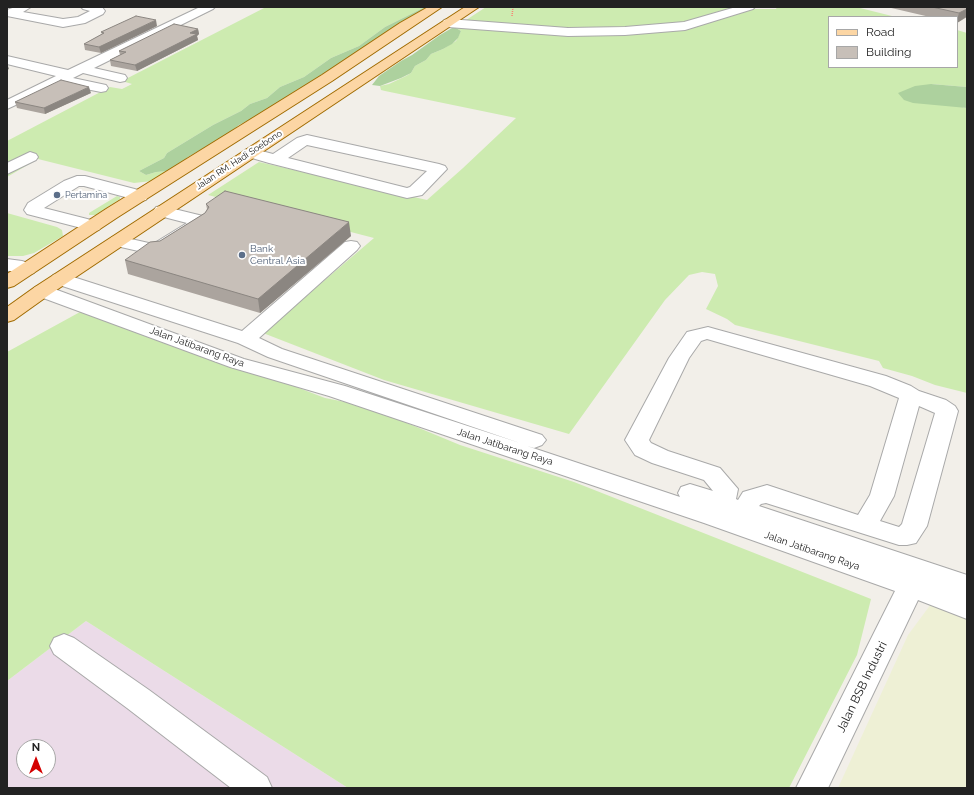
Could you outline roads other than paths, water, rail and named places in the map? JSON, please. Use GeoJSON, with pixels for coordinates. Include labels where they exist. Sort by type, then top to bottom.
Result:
{"type":"FeatureCollection","features":[{"type":"Feature","properties":{"kind":"main road"},"geometry":{"type":"LineString","coordinates":[[12,274],[93,226],[436,7]]}},
{"type":"Feature","properties":{"kind":"main road","name":"Jalan RM. Hadi Soebono"},"geometry":{"type":"LineString","coordinates":[[7,316],[162,211],[473,7]]}},
{"type":"Feature","properties":{"kind":"main road"},"geometry":{"type":"LineString","coordinates":[[327,78],[340,75],[366,62],[375,63],[379,68]]}},
{"type":"Feature","properties":{"kind":"street"},"geometry":{"type":"LineString","coordinates":[[9,12],[25,7]]}},
{"type":"Feature","properties":{"kind":"street"},"geometry":{"type":"LineString","coordinates":[[9,12],[64,23],[80,20],[99,12],[98,9],[87,7]]}},
{"type":"Feature","properties":{"kind":"street"},"geometry":{"type":"LineString","coordinates":[[7,105],[210,7]]}},
{"type":"Feature","properties":{"kind":"street"},"geometry":{"type":"LineString","coordinates":[[452,20],[568,32],[625,31],[686,26],[749,7]]}},
{"type":"Feature","properties":{"kind":"street"},"geometry":{"type":"LineString","coordinates":[[452,20],[600,27],[664,23]]}},
{"type":"Feature","properties":{"kind":"street"},"geometry":{"type":"LineString","coordinates":[[600,27],[625,31]]}},
{"type":"Feature","properties":{"kind":"street"},"geometry":{"type":"LineString","coordinates":[[7,60],[71,75],[120,78]]}},
{"type":"Feature","properties":{"kind":"street"},"geometry":{"type":"LineString","coordinates":[[71,75],[101,88]]}},
{"type":"Feature","properties":{"kind":"street"},"geometry":{"type":"LineString","coordinates":[[250,153],[275,160],[407,193],[414,192],[439,171],[438,168],[413,162],[307,140],[302,140],[275,160]]}},
{"type":"Feature","properties":{"kind":"street"},"geometry":{"type":"LineString","coordinates":[[7,169],[30,157]]}},
{"type":"Feature","properties":{"kind":"street"},"geometry":{"type":"LineString","coordinates":[[382,187],[413,162]]}},
{"type":"Feature","properties":{"kind":"street"},"geometry":{"type":"LineString","coordinates":[[93,226],[33,210],[34,207],[77,181],[85,181],[140,196]]}},
{"type":"Feature","properties":{"kind":"street"},"geometry":{"type":"LineString","coordinates":[[118,241],[156,250],[201,221],[162,211]]}},
{"type":"Feature","properties":{"kind":"street"},"geometry":{"type":"LineString","coordinates":[[244,339],[352,246]]}},
{"type":"Feature","properties":{"kind":"street","name":"Jalan Jatibarang Raya"},"geometry":{"type":"LineString","coordinates":[[51,285],[244,339],[269,361],[344,394],[728,514],[917,578],[967,586]]}},
{"type":"Feature","properties":{"kind":"street","name":"Jalan Jatibarang Raya"},"geometry":{"type":"LineString","coordinates":[[51,285],[226,359],[269,361]]}},
{"type":"Feature","properties":{"kind":"street"},"geometry":{"type":"LineString","coordinates":[[708,333],[878,381],[903,391],[911,396],[938,405],[947,411],[914,526],[907,536],[899,536],[864,526],[767,494],[752,498],[728,514],[726,489],[712,474],[660,457],[643,449],[637,440],[679,358],[694,336],[708,333]]}},
{"type":"Feature","properties":{"kind":"street"},"geometry":{"type":"LineString","coordinates":[[864,526],[882,496],[911,396]]}},
{"type":"Feature","properties":{"kind":"street","name":"Jalan Jatibarang Raya"},"geometry":{"type":"LineString","coordinates":[[917,578],[967,608]]}},
{"type":"Feature","properties":{"kind":"street","name":"Jalan BSB Industri"},"geometry":{"type":"LineString","coordinates":[[812,788],[917,578]]}},
{"type":"Feature","properties":{"kind":"street"},"geometry":{"type":"LineString","coordinates":[[64,646],[138,699],[256,788]]}},
{"type":"Feature","properties":{"kind":"place","name":"Pertamina"},"geometry":{"type":"Point","coordinates":[57,195]}},
{"type":"Feature","properties":{"kind":"place","name":"Bank Central Asia"},"geometry":{"type":"Point","coordinates":[242,255]}}]}
